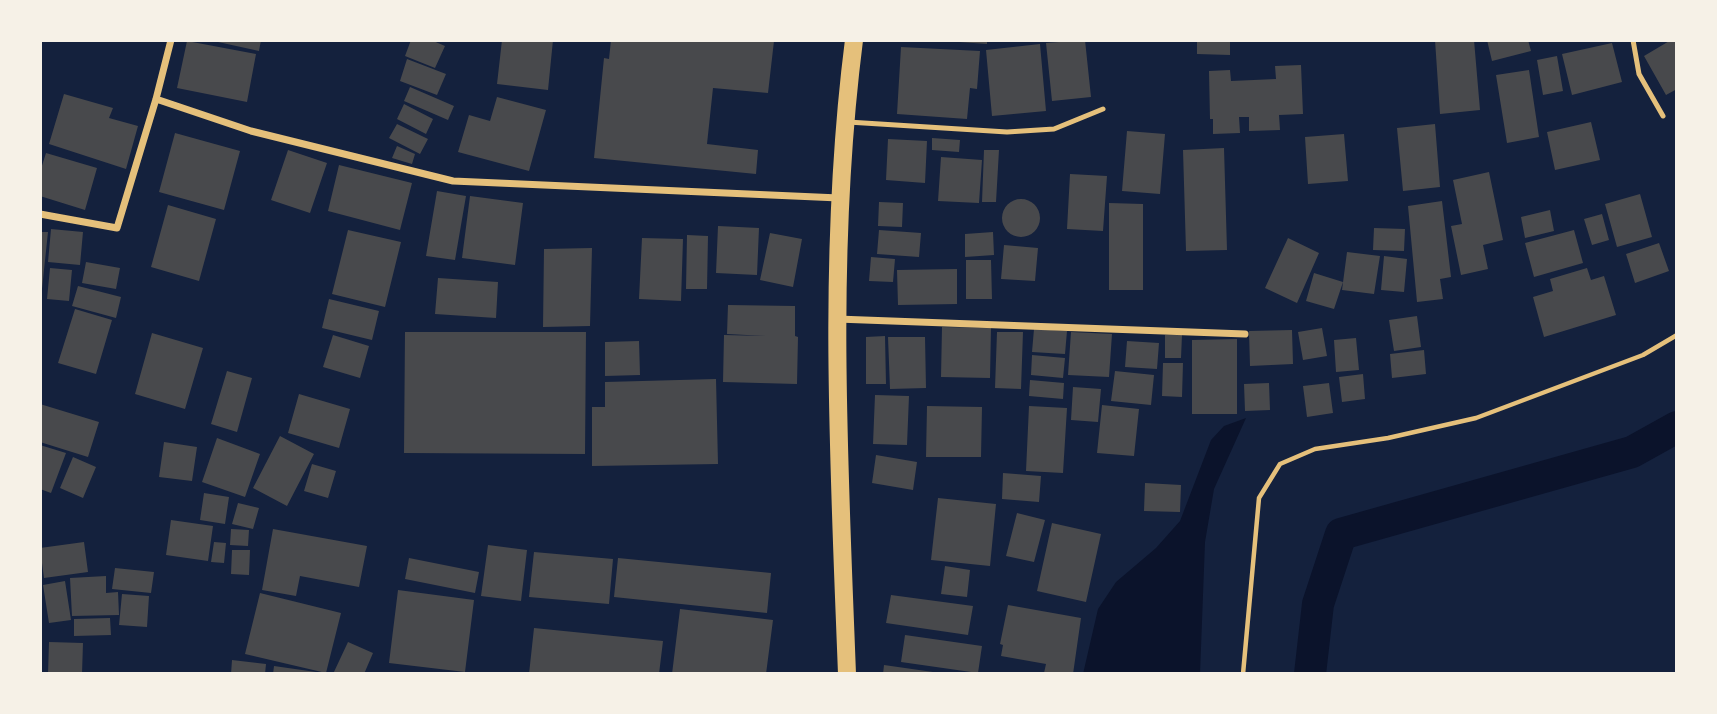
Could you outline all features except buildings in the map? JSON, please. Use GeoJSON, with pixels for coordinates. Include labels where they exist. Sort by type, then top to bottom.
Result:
{"type":"FeatureCollection","features":[{"type":"Feature","properties":{"kind":"main road"},"geometry":{"type":"LineString","coordinates":[[847,674],[836,319],[839,198],[854,40]]}},
{"type":"Feature","properties":{"kind":"street"},"geometry":{"type":"LineString","coordinates":[[40,214],[117,228],[171,40]]}},
{"type":"Feature","properties":{"kind":"street"},"geometry":{"type":"LineString","coordinates":[[156,99],[251,131],[453,181],[839,198]]}},
{"type":"Feature","properties":{"kind":"street"},"geometry":{"type":"LineString","coordinates":[[836,319],[1245,334]]}},
{"type":"Feature","properties":{"kind":"lane"},"geometry":{"type":"LineString","coordinates":[[1633,40],[1639,74],[1663,117]]}},
{"type":"Feature","properties":{"kind":"lane"},"geometry":{"type":"LineString","coordinates":[[845,121],[1007,132],[1054,129],[1103,109]]}},
{"type":"Feature","properties":{"kind":"path"},"geometry":{"type":"LineString","coordinates":[[1243,674],[1258,498],[1280,464],[1315,449],[1388,438],[1476,418],[1643,355],[1677,335]]}},
{"type":"Feature","properties":{"kind":"water"},"geometry":{"type":"Polygon","coordinates":[[[1246,418],[1214,489],[1205,542],[1200,674],[1083,674],[1098,609],[1116,582],[1156,548],[1180,521],[1211,440],[1224,426],[1246,418]]]}},
{"type":"Feature","properties":{"kind":"waterway"},"geometry":{"type":"LineString","coordinates":[[1310,674],[1318,604],[1341,534],[1632,452],[1677,427]]}}]}
